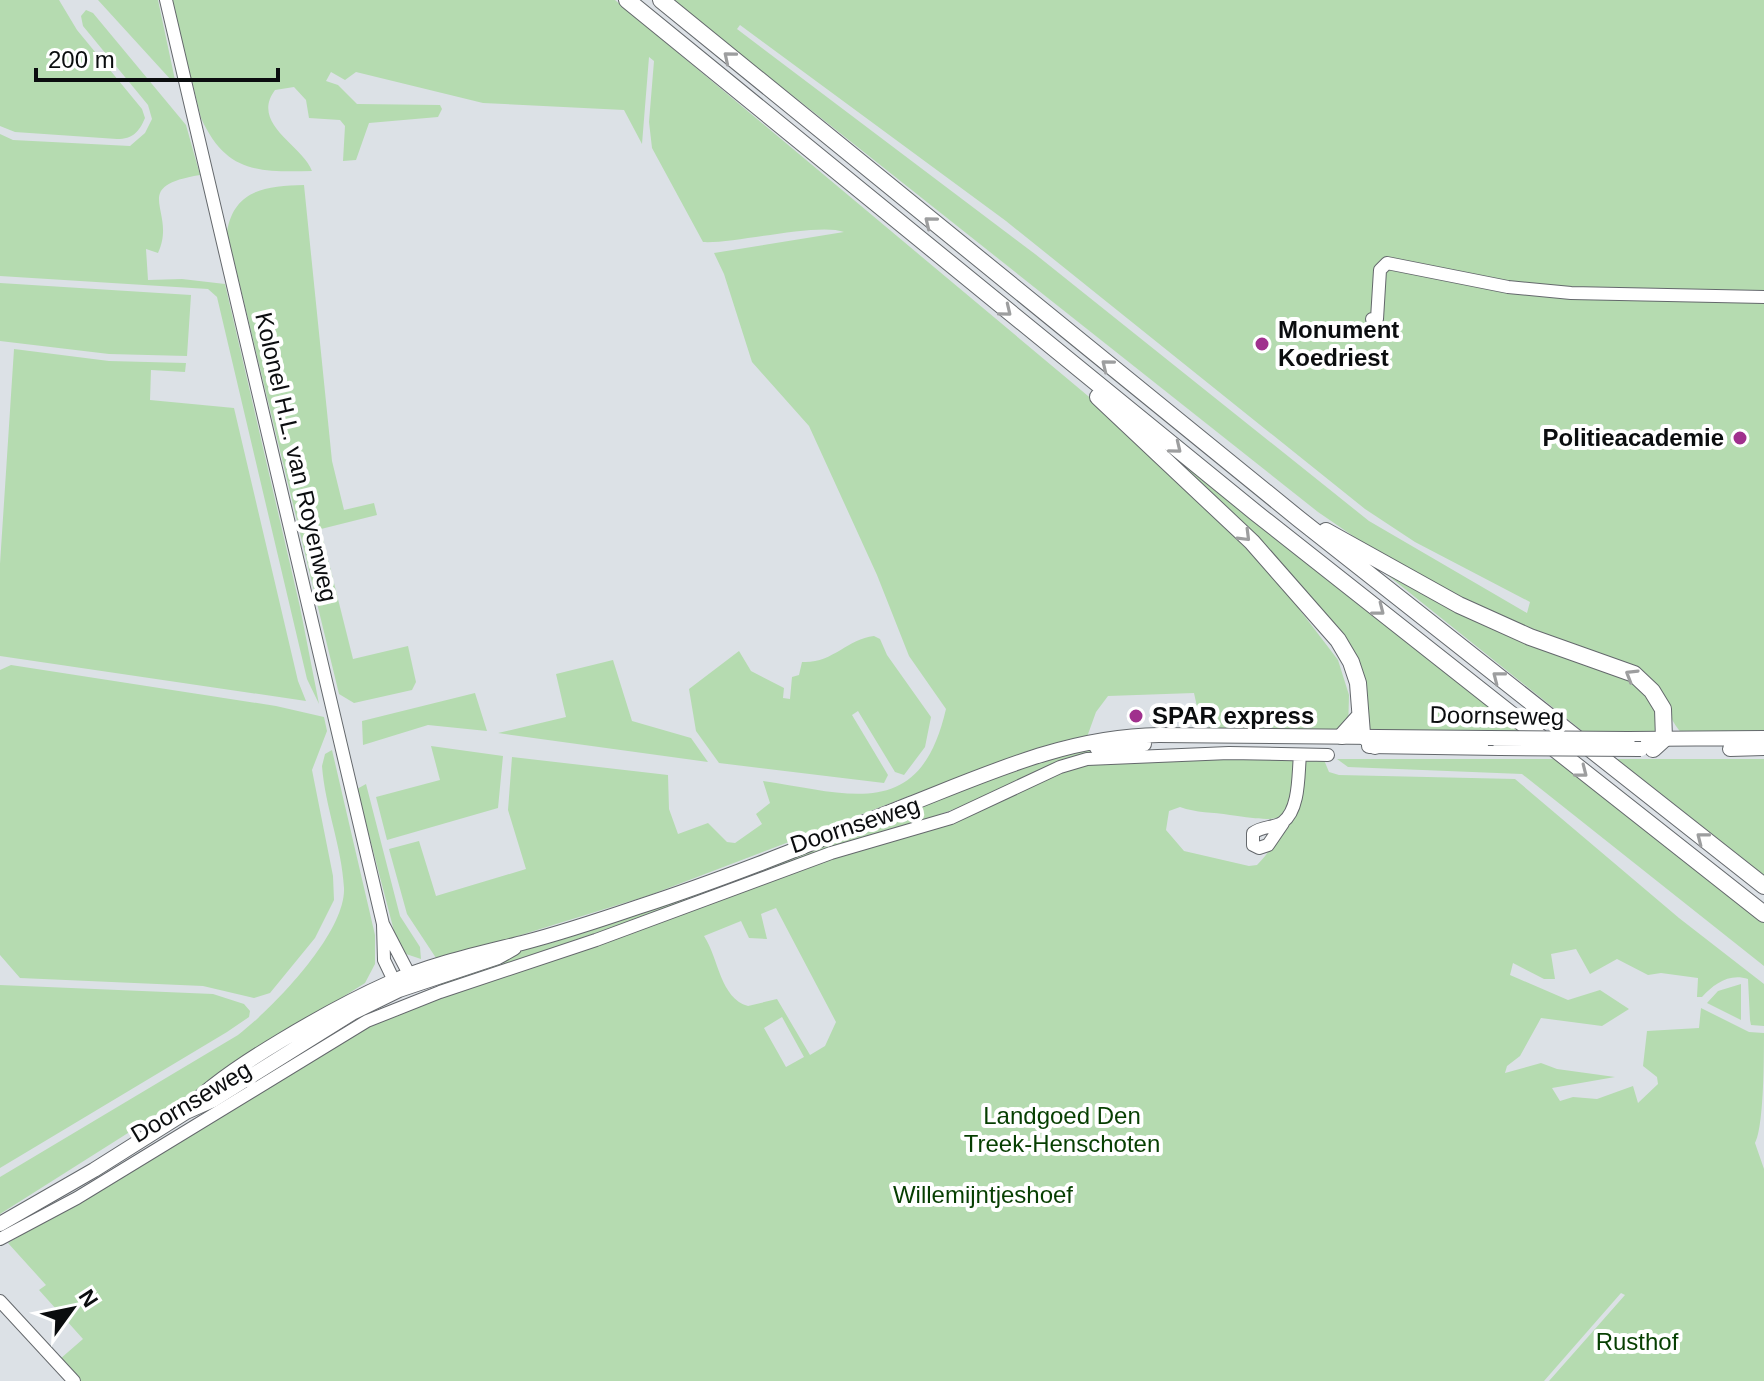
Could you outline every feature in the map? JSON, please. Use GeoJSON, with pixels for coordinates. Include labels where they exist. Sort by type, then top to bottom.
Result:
{"type":"FeatureCollection","features":[{"type":"Feature","properties":{"kind":"highway"},"geometry":{"type":"LineString","coordinates":[[627,0],[1028,329],[1764,914]]}},
{"type":"Feature","properties":{"kind":"highway"},"geometry":{"type":"LineString","coordinates":[[661,0],[1299,519],[1764,886]]}},
{"type":"Feature","properties":{"kind":"highway"},"geometry":{"type":"LineString","coordinates":[[1028,329],[1230,521],[1316,612],[1351,662],[1358,683],[1359,717],[1368,741]]}},
{"type":"Feature","properties":{"kind":"highway"},"geometry":{"type":"LineString","coordinates":[[1299,519],[1459,605],[1530,637],[1634,674],[1652,691],[1663,709],[1653,746]]}},
{"type":"Feature","properties":{"kind":"highway"},"geometry":{"type":"LineString","coordinates":[[1342,736],[1359,717]]}},
{"type":"Feature","properties":{"kind":"main road","name":"Doornseweg"},"geometry":{"type":"LineString","coordinates":[[399,992],[409,974],[484,950],[522,943],[749,867],[995,771],[1083,742],[1119,735],[1342,736],[1368,741],[1500,748],[1764,748]]}},
{"type":"Feature","properties":{"kind":"main road","name":"Doornseweg"},"geometry":{"type":"LineString","coordinates":[[995,771],[1081,749],[1158,743],[1488,738],[1628,739],[1653,746],[1764,738]]}},
{"type":"Feature","properties":{"kind":"main road","name":"Doornseweg"},"geometry":{"type":"LineString","coordinates":[[0,1224],[186,1112],[213,1100],[352,1013],[399,992],[498,957],[522,943]]}},
{"type":"Feature","properties":{"kind":"street","name":"Kolonel H.L. van Royenweg"},"geometry":{"type":"LineString","coordinates":[[166,0],[383,924],[384,960],[399,992]]}},
{"type":"Feature","properties":{"kind":"street"},"geometry":{"type":"LineString","coordinates":[[1372,319],[1377,319],[1380,270],[1387,263],[1508,287],[1571,293],[1764,297]]}},
{"type":"Feature","properties":{"kind":"street","name":"Doornseweg"},"geometry":{"type":"LineString","coordinates":[[0,1239],[77,1198],[355,1028],[399,992],[611,935],[831,853],[951,818],[1060,767],[1087,759],[1111,755],[1328,755]]}},
{"type":"Feature","properties":{"kind":"street"},"geometry":{"type":"LineString","coordinates":[[1283,823],[1296,795],[1300,755]]}},
{"type":"Feature","properties":{"kind":"street","name":"Kolonel H.L. van Royenweg"},"geometry":{"type":"LineString","coordinates":[[383,924],[409,974]]}},
{"type":"Feature","properties":{"kind":"street"},"geometry":{"type":"LineString","coordinates":[[0,1301],[74,1381]]}},
{"type":"Feature","properties":{"kind":"green space"},"geometry":{"type":"Polygon","coordinates":[[[0,0],[59,0],[77,30],[142,109],[145,118],[138,131],[127,138],[117,139],[15,132],[0,126],[0,0]]]}},
{"type":"Feature","properties":{"kind":"green space"},"geometry":{"type":"Polygon","coordinates":[[[98,0],[158,0],[175,80],[171,80],[98,0]]]}},
{"type":"Feature","properties":{"kind":"green space"},"geometry":{"type":"Polygon","coordinates":[[[172,0],[615,0],[1100,406],[1233,534],[1290,597],[1338,660],[1349,695],[1348,733],[1208,731],[1210,724],[1201,725],[1194,693],[1108,696],[1096,712],[1087,737],[1001,761],[650,895],[479,948],[436,958],[407,914],[389,849],[419,841],[436,896],[526,869],[508,810],[512,757],[668,775],[669,809],[678,834],[708,823],[727,842],[735,843],[762,824],[756,814],[770,803],[763,781],[853,794],[878,792],[900,785],[919,770],[934,745],[946,709],[909,656],[877,575],[809,426],[752,362],[724,274],[714,253],[844,232],[797,231],[703,242],[652,148],[649,122],[654,61],[649,57],[642,144],[624,110],[483,103],[356,72],[345,80],[331,72],[326,81],[338,85],[357,104],[440,105],[442,109],[438,117],[369,123],[356,160],[343,161],[345,126],[340,120],[309,118],[306,100],[294,87],[275,90],[269,102],[273,124],[307,161],[312,171],[275,171],[246,166],[221,150],[201,118],[172,0]]]}},
{"type":"Feature","properties":{"kind":"green space"},"geometry":{"type":"Polygon","coordinates":[[[672,0],[1764,0],[1764,290],[1565,289],[1764,301],[1764,735],[1685,736],[1673,722],[1657,688],[1644,672],[1480,608],[1372,549],[1318,512],[672,0]],[[740,25],[737,29],[1035,254],[1369,521],[1527,613],[1530,602],[1415,542],[1365,509],[1006,221],[740,25]]]}},
{"type":"Feature","properties":{"kind":"green space"},"geometry":{"type":"Polygon","coordinates":[[[86,10],[93,13],[186,125],[200,175],[165,186],[160,194],[163,238],[158,253],[146,249],[148,280],[182,279],[225,284],[300,607],[319,704],[307,679],[217,297],[208,289],[0,276],[0,134],[13,140],[130,146],[145,133],[152,119],[148,105],[83,26],[81,16],[86,10]]]}},
{"type":"Feature","properties":{"kind":"green space"},"geometry":{"type":"Polygon","coordinates":[[[304,185],[332,461],[344,510],[374,503],[377,515],[321,529],[323,539],[353,659],[408,646],[416,682],[412,690],[354,703],[339,694],[227,232],[231,218],[245,198],[265,189],[304,185]]]}},
{"type":"Feature","properties":{"kind":"green space"},"geometry":{"type":"Polygon","coordinates":[[[0,283],[191,295],[187,356],[109,354],[0,341],[0,283]]]}},
{"type":"Feature","properties":{"kind":"green space"},"geometry":{"type":"Polygon","coordinates":[[[14,349],[109,361],[186,363],[185,372],[151,370],[150,400],[234,408],[298,681],[306,701],[0,656],[0,564],[14,349]]]}},
{"type":"Feature","properties":{"kind":"green space"},"geometry":{"type":"Polygon","coordinates":[[[1150,433],[1523,734],[1364,733],[1359,676],[1256,539],[1150,433]]]}},
{"type":"Feature","properties":{"kind":"green space"},"geometry":{"type":"Polygon","coordinates":[[[1375,565],[1635,679],[1657,712],[1656,732],[1586,734],[1375,565]]]}},
{"type":"Feature","properties":{"kind":"green space"},"geometry":{"type":"Polygon","coordinates":[[[874,636],[880,639],[887,655],[931,717],[925,747],[904,775],[895,772],[858,711],[852,715],[888,775],[884,783],[719,763],[696,731],[689,689],[739,651],[751,671],[784,688],[783,698],[790,699],[792,677],[799,675],[802,662],[822,659],[874,636]]]}},
{"type":"Feature","properties":{"kind":"green space"},"geometry":{"type":"Polygon","coordinates":[[[613,660],[632,721],[691,738],[708,762],[498,733],[566,717],[556,674],[613,660]]]}},
{"type":"Feature","properties":{"kind":"green space"},"geometry":{"type":"Polygon","coordinates":[[[11,665],[276,706],[324,717],[327,731],[312,770],[333,876],[334,900],[315,938],[270,993],[254,998],[203,986],[20,978],[0,955],[0,670],[11,665]]]}},
{"type":"Feature","properties":{"kind":"green space"},"geometry":{"type":"Polygon","coordinates":[[[475,693],[487,731],[428,725],[363,745],[362,721],[475,693]]]}},
{"type":"Feature","properties":{"kind":"green space"},"geometry":{"type":"Polygon","coordinates":[[[1119,744],[975,804],[440,986],[438,981],[1044,759],[1119,744]]]}},
{"type":"Feature","properties":{"kind":"green space"},"geometry":{"type":"Polygon","coordinates":[[[431,746],[503,756],[498,808],[387,840],[376,797],[440,780],[431,746]]]}},
{"type":"Feature","properties":{"kind":"green space"},"geometry":{"type":"Polygon","coordinates":[[[332,750],[375,935],[375,964],[365,983],[0,1214],[0,1177],[238,1035],[287,989],[320,947],[333,926],[344,888],[322,766],[325,754],[332,750]]]}},
{"type":"Feature","properties":{"kind":"green space","name":"Landgoed Den Treek-Henschoten"},"geometry":{"type":"Polygon","coordinates":[[[1122,758],[1297,759],[1290,805],[1304,760],[1324,760],[1329,772],[1339,775],[1515,779],[1679,918],[1764,984],[1764,1026],[1751,1025],[1748,979],[1728,979],[1702,997],[1697,997],[1698,978],[1661,973],[1648,975],[1617,959],[1590,974],[1576,949],[1551,954],[1555,979],[1544,979],[1513,963],[1510,975],[1568,1000],[1600,990],[1629,1009],[1602,1026],[1541,1018],[1520,1056],[1507,1066],[1505,1073],[1541,1063],[1557,1069],[1615,1077],[1552,1088],[1560,1101],[1573,1097],[1597,1099],[1633,1086],[1638,1103],[1658,1084],[1657,1077],[1643,1066],[1647,1031],[1699,1028],[1701,1008],[1749,1032],[1764,1033],[1762,1108],[1755,1143],[1764,1169],[1764,1381],[1549,1381],[1625,1295],[1621,1293],[1544,1381],[80,1381],[60,1359],[83,1339],[39,1290],[46,1285],[8,1243],[374,1021],[1064,769],[1122,758]],[[1180,807],[1169,811],[1166,830],[1184,851],[1249,866],[1257,865],[1267,854],[1289,807],[1284,814],[1266,819],[1180,807]],[[776,908],[761,914],[767,939],[749,938],[741,921],[704,936],[731,995],[748,1006],[777,999],[810,1055],[825,1046],[836,1022],[776,908]],[[782,1017],[764,1028],[786,1067],[804,1057],[782,1017]]]}},
{"type":"Feature","properties":{"kind":"green space"},"geometry":{"type":"Polygon","coordinates":[[[1337,759],[1554,759],[1764,923],[1764,966],[1522,774],[1348,767],[1337,759]]]}},
{"type":"Feature","properties":{"kind":"green space"},"geometry":{"type":"Polygon","coordinates":[[[1617,759],[1764,759],[1764,875],[1617,759]]]}},
{"type":"Feature","properties":{"kind":"green space"},"geometry":{"type":"Polygon","coordinates":[[[366,784],[400,916],[420,947],[421,959],[406,954],[394,931],[357,789],[366,784]]]}},
{"type":"Feature","properties":{"kind":"green space"},"geometry":{"type":"Polygon","coordinates":[[[1741,984],[1741,1020],[1707,1003],[1718,991],[1741,984]]]}},
{"type":"Feature","properties":{"kind":"green space"},"geometry":{"type":"Polygon","coordinates":[[[0,985],[213,994],[244,1004],[250,1011],[249,1017],[227,1032],[0,1168],[0,985]]]}},
{"type":"Feature","properties":{"kind":"place","name":"Monument Koedriest"},"geometry":{"type":"Point","coordinates":[1262,344]}},
{"type":"Feature","properties":{"kind":"place","name":"Politieacademie"},"geometry":{"type":"Point","coordinates":[1740,438]}},
{"type":"Feature","properties":{"kind":"place","name":"SPAR express"},"geometry":{"type":"Point","coordinates":[1136,716]}},
{"type":"Feature","properties":{"kind":"park label","name":"Willemijntjeshoef"},"geometry":{"type":"Point","coordinates":[983,1195]}},
{"type":"Feature","properties":{"kind":"park label","name":"Rusthof"},"geometry":{"type":"Point","coordinates":[1637,1342]}}]}
